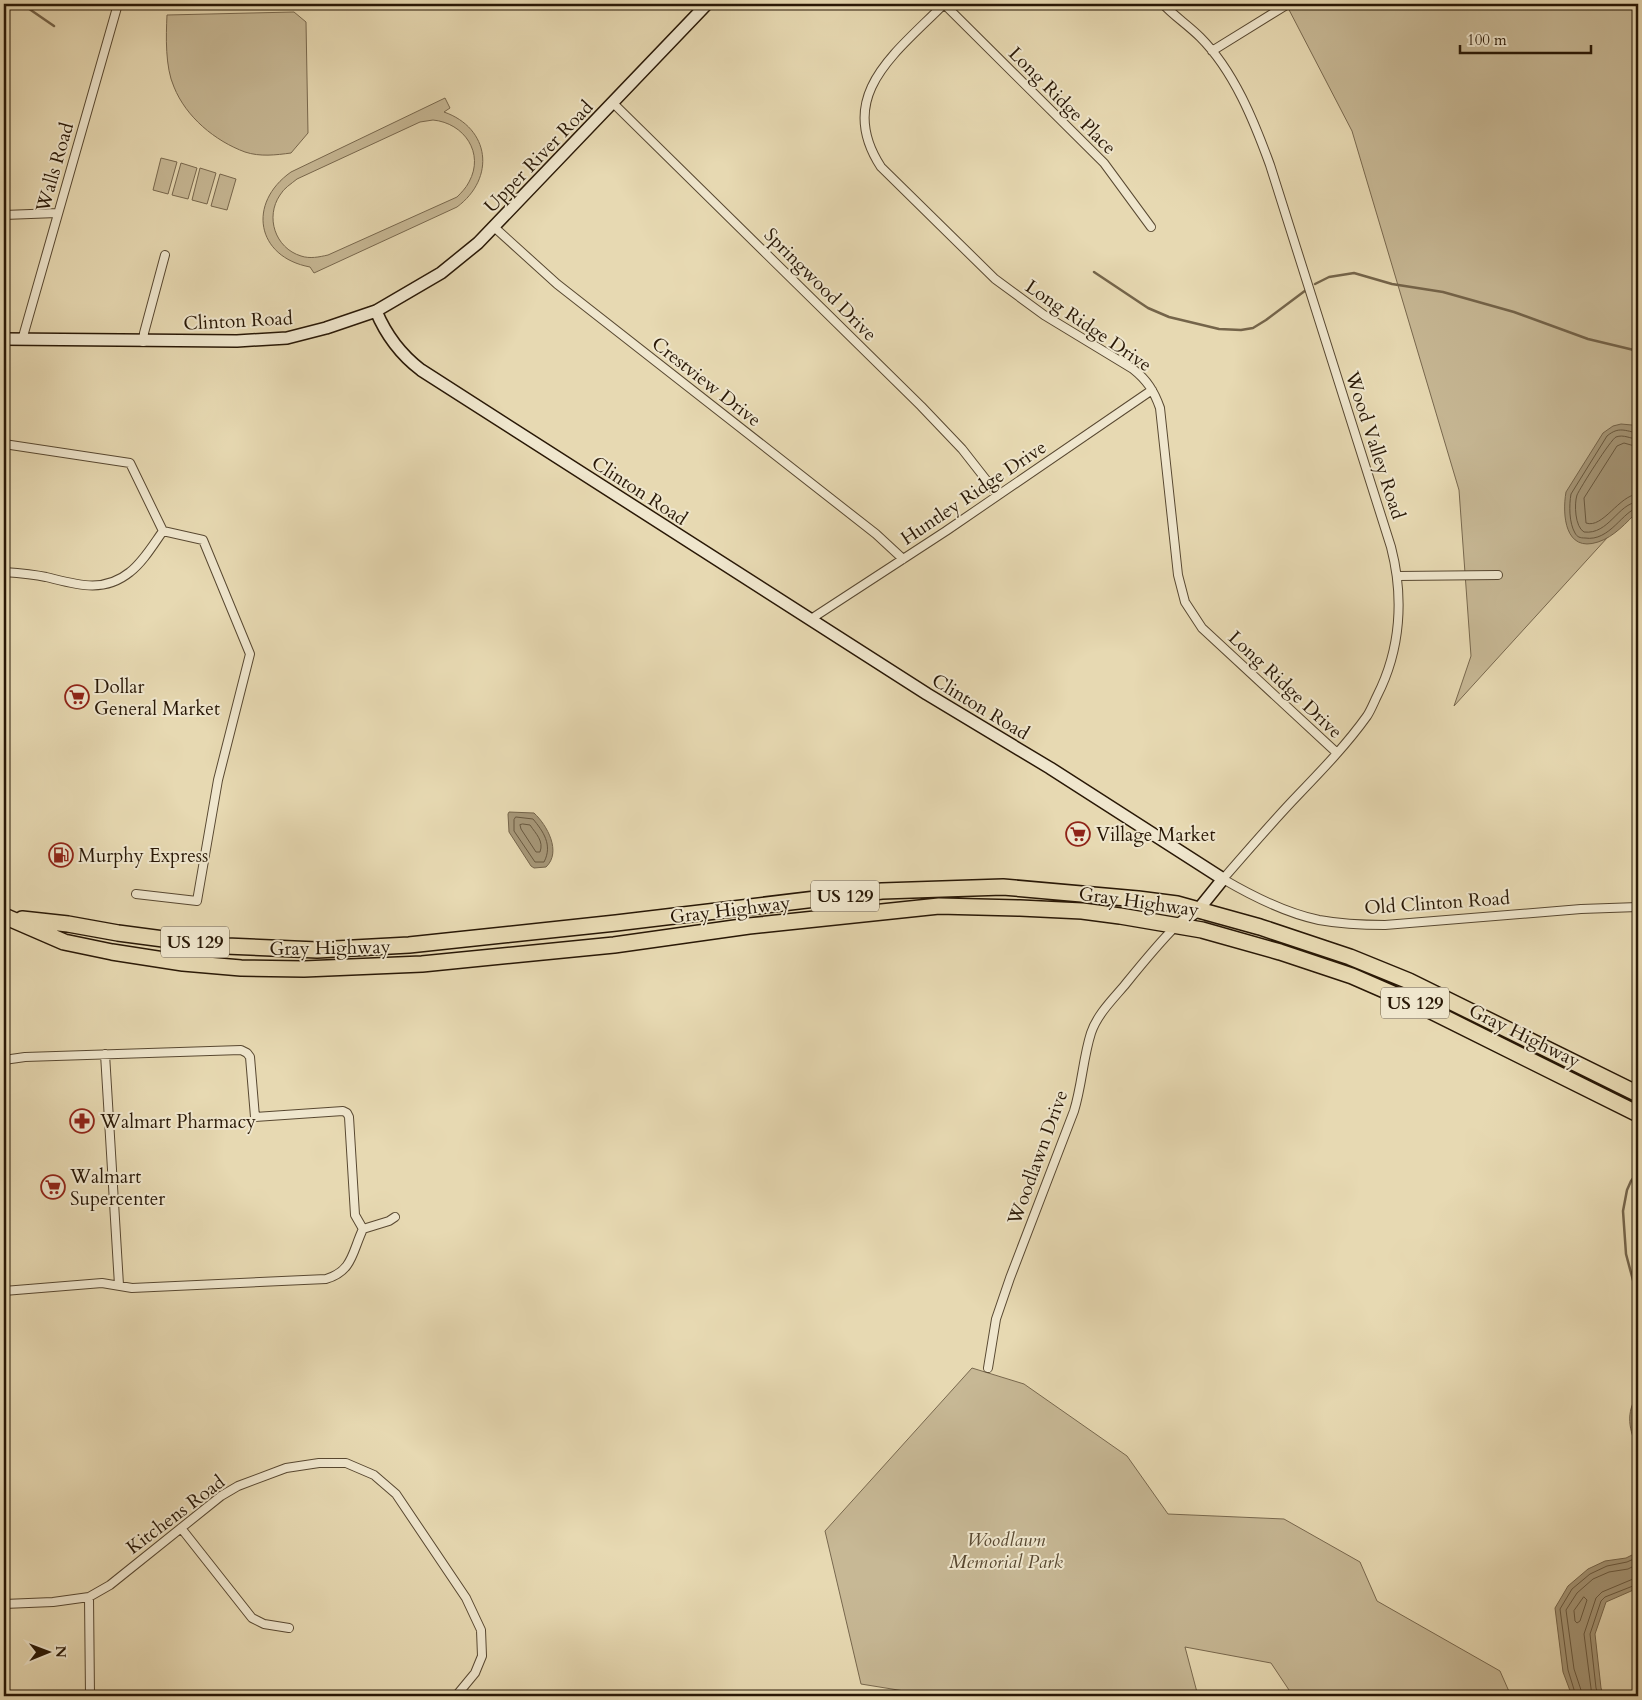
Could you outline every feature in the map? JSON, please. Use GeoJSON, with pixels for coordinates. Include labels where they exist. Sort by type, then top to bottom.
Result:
{"type":"FeatureCollection","features":[{"type":"Feature","properties":{"kind":"highway","name":"Gray Highway"},"geometry":{"type":"LineString","coordinates":[[5,917],[226,946],[317,950],[409,946],[616,924],[891,891],[1003,887],[1138,899],[1176,904],[1260,927],[1325,948],[1409,981],[1638,1094]]}},
{"type":"Feature","properties":{"kind":"highway","name":"Gray Highway"},"geometry":{"type":"LineString","coordinates":[[5,917],[64,942],[112,952],[184,963],[241,968],[304,969],[432,963],[939,906],[1082,911],[1178,925],[1280,952],[1352,976],[1424,1007],[1638,1114]]}},
{"type":"Feature","properties":{"kind":"street","name":"Walls Road"},"geometry":{"type":"LineString","coordinates":[[22,340],[118,4]]}},
{"type":"Feature","properties":{"kind":"street","name":"Upper River Road"},"geometry":{"type":"LineString","coordinates":[[376,311],[441,273],[478,243],[707,4]]}},
{"type":"Feature","properties":{"kind":"street","name":"Long Ridge Place"},"geometry":{"type":"LineString","coordinates":[[944,4],[1104,163],[1151,227]]}},
{"type":"Feature","properties":{"kind":"street","name":"Long Ridge Drive"},"geometry":{"type":"LineString","coordinates":[[944,4],[890,58],[875,78],[868,92],[864,114],[867,141],[872,154],[881,167],[995,279],[1037,310],[1133,369],[1144,378],[1160,408],[1178,576],[1185,602],[1202,628],[1337,753]]}},
{"type":"Feature","properties":{"kind":"street","name":"Wood Valley Road"},"geometry":{"type":"LineString","coordinates":[[1163,4],[1212,51],[1246,104],[1257,129],[1391,547],[1398,576],[1399,620],[1395,645],[1385,680],[1368,715],[1337,753],[1223,878]]}},
{"type":"Feature","properties":{"kind":"street"},"geometry":{"type":"LineString","coordinates":[[1212,51],[1288,4]]}},
{"type":"Feature","properties":{"kind":"street","name":"Springwood Drive"},"geometry":{"type":"LineString","coordinates":[[613,103],[942,427],[962,448],[998,495]]}},
{"type":"Feature","properties":{"kind":"street"},"geometry":{"type":"LineString","coordinates":[[4,215],[57,213]]}},
{"type":"Feature","properties":{"kind":"street","name":"Crestview Drive"},"geometry":{"type":"LineString","coordinates":[[494,227],[557,284],[876,534],[903,558]]}},
{"type":"Feature","properties":{"kind":"street"},"geometry":{"type":"LineString","coordinates":[[143,342],[166,255]]}},
{"type":"Feature","properties":{"kind":"street","name":"Clinton Road"},"geometry":{"type":"LineString","coordinates":[[4,339],[143,342],[237,341],[288,338],[326,328],[376,311],[384,329],[396,347],[421,370],[927,694],[1050,768],[1223,878]]}},
{"type":"Feature","properties":{"kind":"street","name":"Huntley Ridge Drive"},"geometry":{"type":"LineString","coordinates":[[811,619],[1152,390]]}},
{"type":"Feature","properties":{"kind":"street"},"geometry":{"type":"LineString","coordinates":[[4,444],[130,463],[163,531]]}},
{"type":"Feature","properties":{"kind":"street"},"geometry":{"type":"LineString","coordinates":[[4,572],[44,577],[86,587],[99,585],[128,574],[136,567],[163,531]]}},
{"type":"Feature","properties":{"kind":"street"},"geometry":{"type":"LineString","coordinates":[[136,894],[197,902],[218,780],[250,654],[203,540],[163,531]]}},
{"type":"Feature","properties":{"kind":"street"},"geometry":{"type":"LineString","coordinates":[[1398,576],[1498,575]]}},
{"type":"Feature","properties":{"kind":"street"},"geometry":{"type":"LineString","coordinates":[[1178,925],[1198,910],[1223,878]]}},
{"type":"Feature","properties":{"kind":"street","name":"Old Clinton Road"},"geometry":{"type":"LineString","coordinates":[[1223,878],[1248,894],[1298,914],[1318,920],[1357,925],[1385,925],[1581,909],[1638,907]]}},
{"type":"Feature","properties":{"kind":"street","name":"Woodlawn Drive"},"geometry":{"type":"LineString","coordinates":[[988,1368],[996,1318],[1074,1111],[1092,1031],[1105,1009],[1159,942],[1178,925]]}},
{"type":"Feature","properties":{"kind":"street"},"geometry":{"type":"LineString","coordinates":[[4,1060],[26,1057],[241,1050],[250,1057],[255,1117],[343,1111],[347,1113],[349,1117],[355,1215],[363,1229]]}},
{"type":"Feature","properties":{"kind":"street"},"geometry":{"type":"LineString","coordinates":[[104,1054],[119,1285]]}},
{"type":"Feature","properties":{"kind":"street"},"geometry":{"type":"LineString","coordinates":[[363,1229],[389,1221],[394,1216]]}},
{"type":"Feature","properties":{"kind":"street"},"geometry":{"type":"LineString","coordinates":[[4,1291],[102,1282],[132,1288],[326,1278],[336,1276],[344,1271],[350,1262],[363,1229]]}},
{"type":"Feature","properties":{"kind":"street","name":"Kitchens Road"},"geometry":{"type":"LineString","coordinates":[[4,1604],[53,1602],[89,1597],[110,1585],[221,1496],[238,1486],[286,1468],[319,1463],[346,1463],[374,1475],[396,1494],[466,1598],[481,1630],[482,1656],[475,1673],[456,1696]]}},
{"type":"Feature","properties":{"kind":"street"},"geometry":{"type":"LineString","coordinates":[[181,1528],[252,1618],[264,1624],[289,1628]]}},
{"type":"Feature","properties":{"kind":"street"},"geometry":{"type":"LineString","coordinates":[[89,1597],[90,1696]]}},
{"type":"Feature","properties":{"kind":"green space"},"geometry":{"type":"Polygon","coordinates":[[[1286,4],[1638,4],[1638,504],[1454,706],[1471,656],[1459,490],[1352,131],[1286,4]]]}},
{"type":"Feature","properties":{"kind":"green space"},"geometry":{"type":"Polygon","coordinates":[[[294,12],[306,22],[308,133],[291,153],[274,155],[251,154],[213,135],[194,118],[179,98],[169,70],[166,42],[167,15],[294,12]]]}},
{"type":"Feature","properties":{"kind":"green space"},"geometry":{"type":"Polygon","coordinates":[[[445,98],[450,108],[444,112],[459,119],[471,130],[479,141],[482,155],[482,168],[478,182],[470,195],[457,207],[314,273],[310,267],[292,261],[278,252],[269,241],[264,227],[263,213],[268,199],[277,185],[291,172],[445,98]],[[433,120],[420,122],[297,179],[280,195],[273,213],[275,231],[279,239],[292,252],[304,257],[311,258],[328,255],[457,197],[468,184],[473,171],[473,150],[469,141],[462,133],[444,122],[433,120]]]}},
{"type":"Feature","properties":{"kind":"green space"},"geometry":{"type":"Polygon","coordinates":[[[161,158],[177,162],[168,194],[153,190],[161,158]]]}},
{"type":"Feature","properties":{"kind":"green space"},"geometry":{"type":"Polygon","coordinates":[[[181,163],[197,168],[188,199],[172,195],[181,163]]]}},
{"type":"Feature","properties":{"kind":"green space"},"geometry":{"type":"Polygon","coordinates":[[[200,168],[216,173],[207,204],[192,200],[200,168]]]}},
{"type":"Feature","properties":{"kind":"green space"},"geometry":{"type":"Polygon","coordinates":[[[220,174],[236,179],[227,210],[211,206],[220,174]]]}},
{"type":"Feature","properties":{"kind":"green space","name":"Woodlawn Memorial Park"},"geometry":{"type":"Polygon","coordinates":[[[972,1368],[1024,1384],[1127,1456],[1168,1514],[1284,1519],[1360,1562],[1377,1601],[1500,1671],[1511,1696],[1293,1696],[1271,1663],[1185,1647],[1198,1696],[935,1696],[861,1684],[825,1531],[972,1368]]]}},
{"type":"Feature","properties":{"kind":"water"},"geometry":{"type":"Polygon","coordinates":[[[1621,424],[1632,425],[1638,428],[1638,511],[1620,529],[1604,540],[1587,544],[1579,542],[1572,537],[1568,530],[1565,511],[1566,492],[1603,433],[1613,426],[1621,424]]]}},
{"type":"Feature","properties":{"kind":"water"},"geometry":{"type":"Polygon","coordinates":[[[509,812],[534,813],[544,824],[553,846],[551,861],[546,867],[534,868],[531,866],[509,832],[509,812]]]}},
{"type":"Feature","properties":{"kind":"water"},"geometry":{"type":"Polygon","coordinates":[[[1638,1394],[1638,1449],[1632,1435],[1630,1415],[1631,1408],[1638,1394]]]}},
{"type":"Feature","properties":{"kind":"water"},"geometry":{"type":"Polygon","coordinates":[[[1638,1552],[1638,1588],[1606,1602],[1595,1634],[1601,1688],[1604,1696],[1572,1696],[1563,1672],[1555,1608],[1568,1586],[1588,1569],[1605,1561],[1626,1558],[1638,1552]]]}},
{"type":"Feature","properties":{"kind":"waterway"},"geometry":{"type":"LineString","coordinates":[[22,4],[54,26]]}},
{"type":"Feature","properties":{"kind":"waterway"},"geometry":{"type":"LineString","coordinates":[[1094,272],[1148,308],[1169,317],[1219,329],[1241,330],[1253,328],[1306,290]]}},
{"type":"Feature","properties":{"kind":"waterway"},"geometry":{"type":"LineString","coordinates":[[1315,284],[1329,277],[1354,273],[1392,284],[1443,292],[1514,312],[1588,339],[1638,351]]}},
{"type":"Feature","properties":{"kind":"waterway"},"geometry":{"type":"LineString","coordinates":[[1638,1172],[1627,1190],[1623,1211],[1626,1254],[1638,1299]]}},
{"type":"Feature","properties":{"kind":"place","name":"Dollar General Market"},"geometry":{"type":"Point","coordinates":[77,697]}},
{"type":"Feature","properties":{"kind":"place","name":"Village Market"},"geometry":{"type":"Point","coordinates":[1078,834]}},
{"type":"Feature","properties":{"kind":"place","name":"Murphy Express"},"geometry":{"type":"Point","coordinates":[61,855]}},
{"type":"Feature","properties":{"kind":"place","name":"Walmart Pharmacy"},"geometry":{"type":"Point","coordinates":[82,1121]}},
{"type":"Feature","properties":{"kind":"place","name":"Walmart Supercenter"},"geometry":{"type":"Point","coordinates":[53,1187]}}]}
